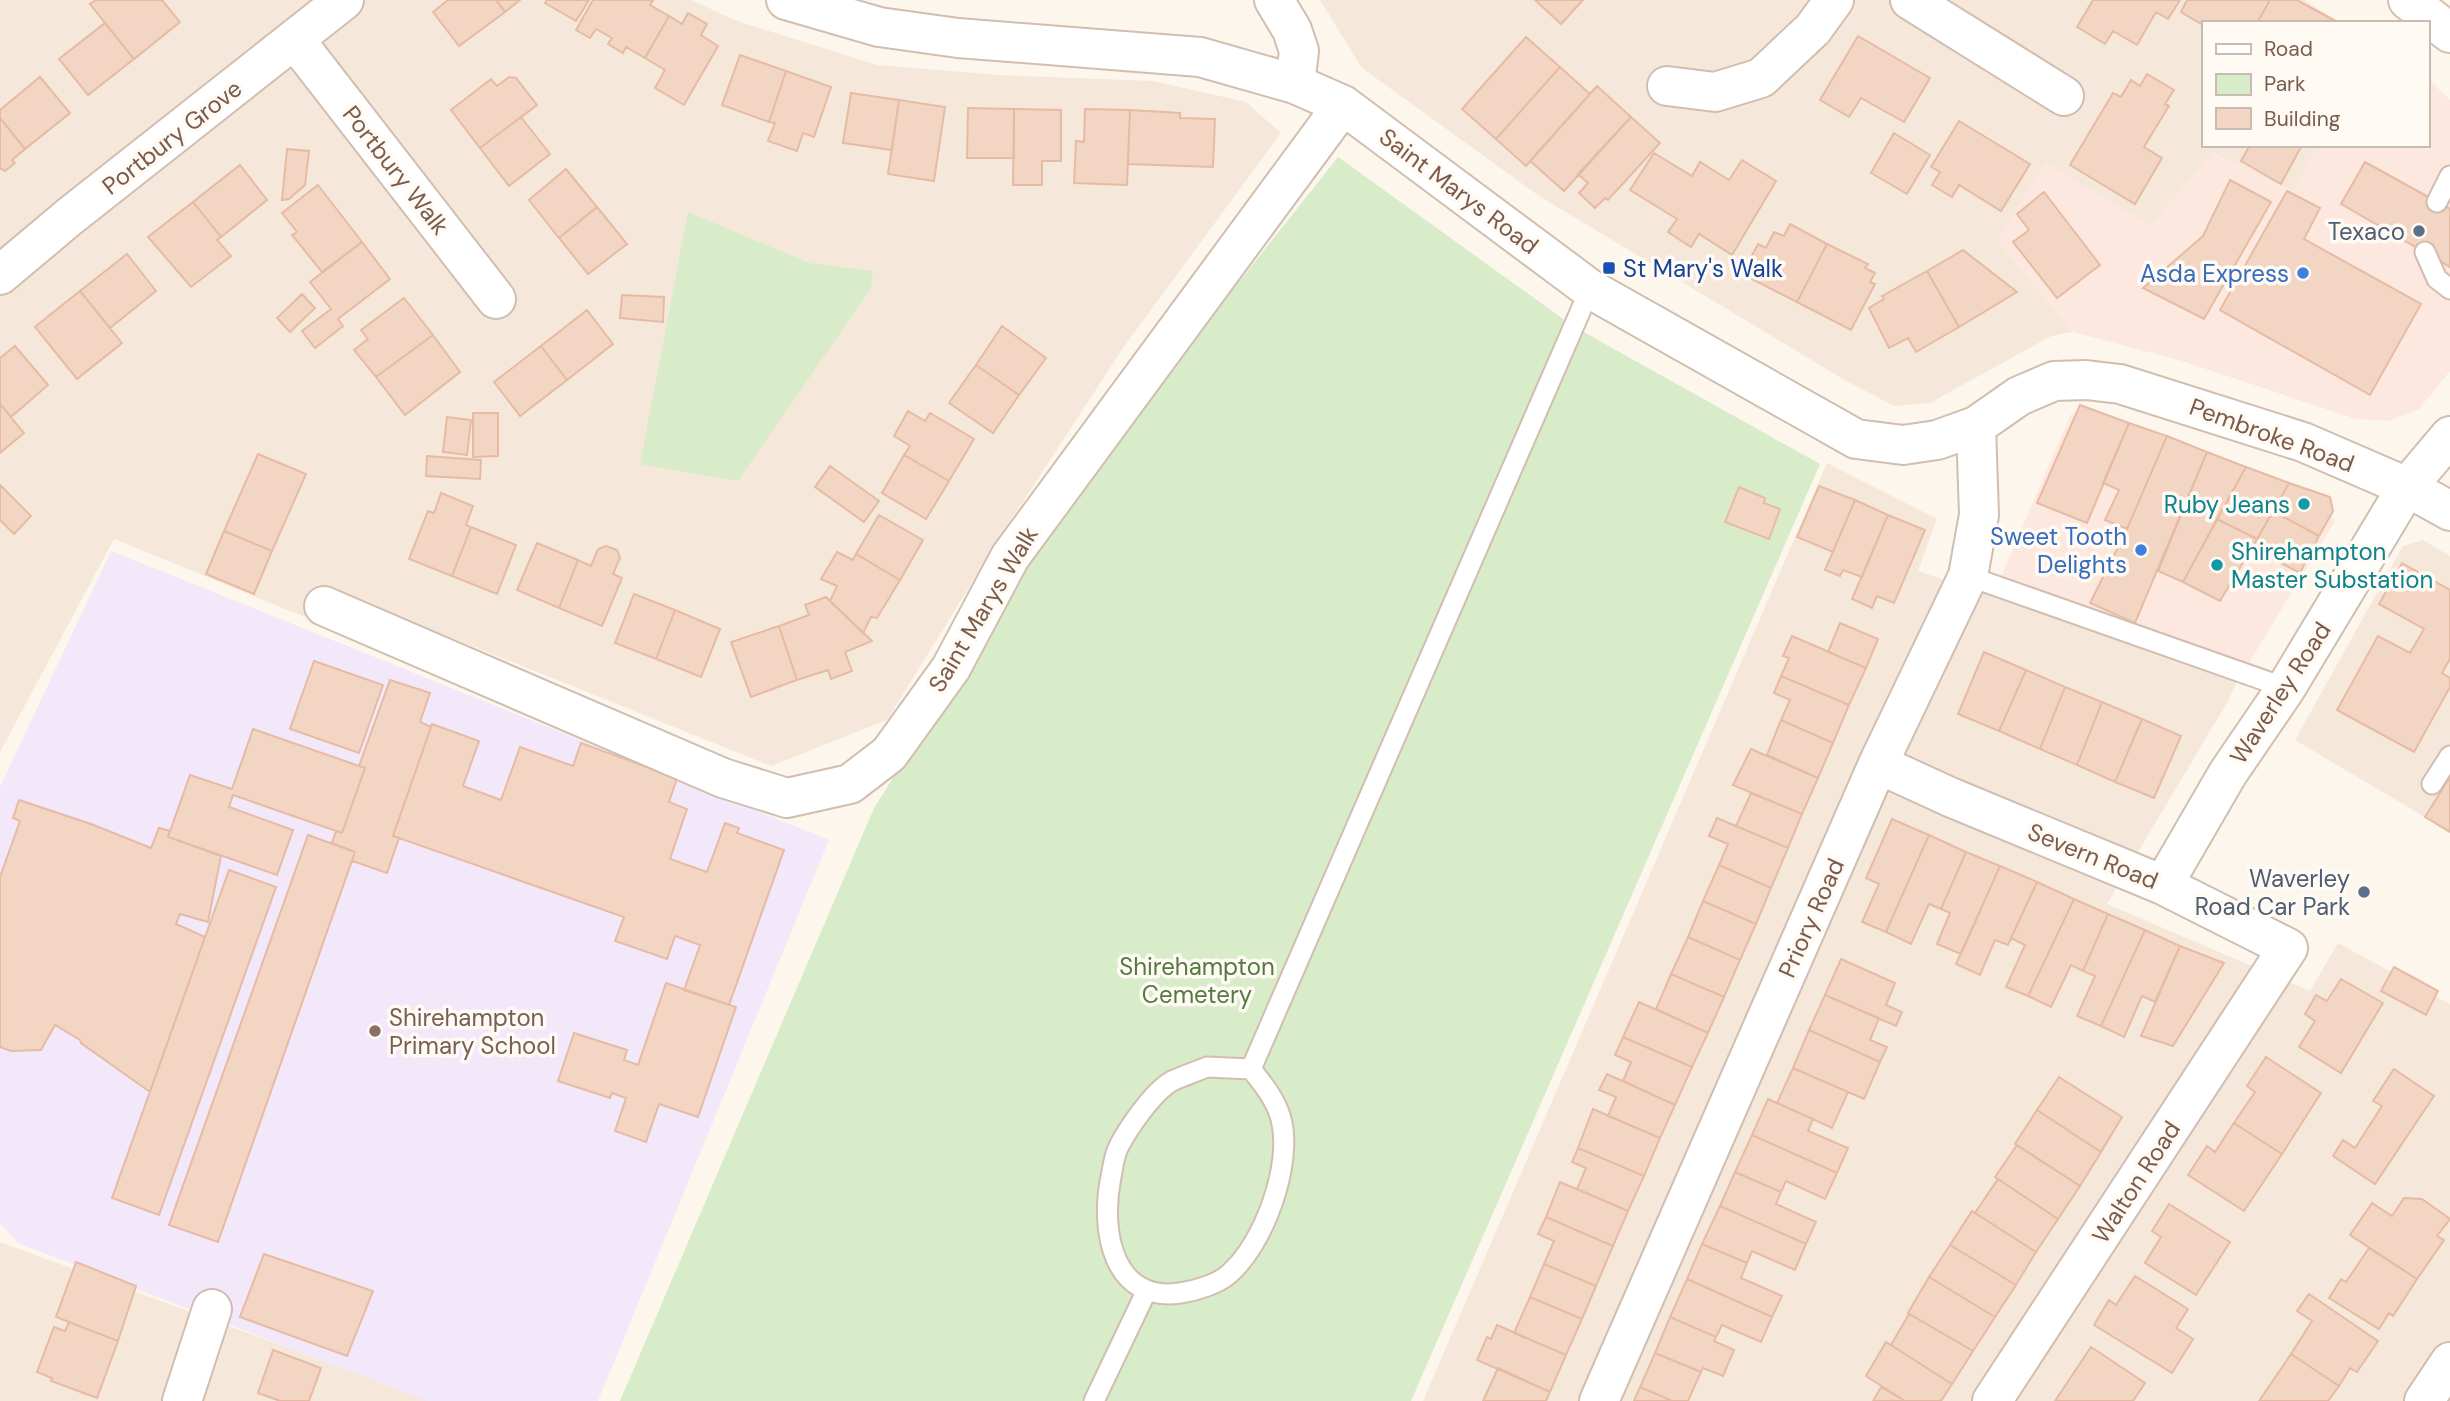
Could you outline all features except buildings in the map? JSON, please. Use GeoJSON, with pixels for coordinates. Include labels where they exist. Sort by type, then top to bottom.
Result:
{"type":"FeatureCollection","features":[{"type":"Feature","properties":{"kind":"street","name":"Portbury Grove"},"geometry":{"type":"LineString","coordinates":[[0,275],[69,217],[344,0]]}},
{"type":"Feature","properties":{"kind":"street","name":"Saint Marys Road"},"geometry":{"type":"LineString","coordinates":[[786,0],[878,27],[958,38],[1200,57],[1295,84],[1343,105],[1590,289],[1856,439],[1903,445],[1937,440],[1976,426],[2019,396],[2054,381],[2086,380]]}},
{"type":"Feature","properties":{"kind":"street"},"geometry":{"type":"LineString","coordinates":[[1274,0],[1292,30],[1299,51],[1295,84]]}},
{"type":"Feature","properties":{"kind":"street"},"geometry":{"type":"LineString","coordinates":[[1667,86],[1715,92],[1760,78],[1813,29],[1834,0]]}},
{"type":"Feature","properties":{"kind":"street"},"geometry":{"type":"LineString","coordinates":[[1910,0],[2064,96]]}},
{"type":"Feature","properties":{"kind":"street"},"geometry":{"type":"LineString","coordinates":[[2408,0],[2450,33]]}},
{"type":"Feature","properties":{"kind":"street","name":"Portbury Walk"},"geometry":{"type":"LineString","coordinates":[[295,40],[496,299]]}},
{"type":"Feature","properties":{"kind":"street","name":"Saint Marys Walk"},"geometry":{"type":"LineString","coordinates":[[324,606],[723,778],[787,798],[850,784],[888,754],[951,668],[1010,557],[1343,105]]}},
{"type":"Feature","properties":{"kind":"street","name":"Pembroke Road"},"geometry":{"type":"LineString","coordinates":[[2086,380],[2120,384],[2303,442],[2407,487],[2450,511]]}},
{"type":"Feature","properties":{"kind":"street","name":"Priory Road"},"geometry":{"type":"LineString","coordinates":[[1599,1401],[1878,764],[1968,576],[1979,515],[1976,426]]}},
{"type":"Feature","properties":{"kind":"street","name":"Waverley Road"},"geometry":{"type":"LineString","coordinates":[[2163,884],[2228,773],[2286,688],[2407,487],[2450,436]]}},
{"type":"Feature","properties":{"kind":"street","name":"Severn Road"},"geometry":{"type":"LineString","coordinates":[[1878,764],[1950,797],[2163,884],[2288,948],[2279,963]]}},
{"type":"Feature","properties":{"kind":"street","name":"Walton Road"},"geometry":{"type":"LineString","coordinates":[[1992,1401],[2279,963]]}},
{"type":"Feature","properties":{"kind":"street"},"geometry":{"type":"LineString","coordinates":[[182,1401],[212,1310]]}},
{"type":"Feature","properties":{"kind":"street"},"geometry":{"type":"LineString","coordinates":[[2424,1401],[2450,1362]]}},
{"type":"Feature","properties":{"kind":"lane"},"geometry":{"type":"LineString","coordinates":[[2437,202],[2450,176]]}},
{"type":"Feature","properties":{"kind":"lane"},"geometry":{"type":"LineString","coordinates":[[2424,252],[2437,279],[2450,289]]}},
{"type":"Feature","properties":{"kind":"lane"},"geometry":{"type":"LineString","coordinates":[[1251,1069],[1590,289]]}},
{"type":"Feature","properties":{"kind":"lane"},"geometry":{"type":"LineString","coordinates":[[1968,576],[2286,688]]}},
{"type":"Feature","properties":{"kind":"lane"},"geometry":{"type":"LineString","coordinates":[[2432,784],[2450,756]]}},
{"type":"Feature","properties":{"kind":"lane"},"geometry":{"type":"LineString","coordinates":[[1207,1067],[1251,1069],[1268,1089],[1281,1120],[1283,1162],[1274,1201],[1254,1245],[1228,1275],[1192,1291],[1166,1295],[1146,1292],[1124,1276],[1111,1249],[1108,1218],[1110,1184],[1118,1148],[1138,1114],[1170,1082],[1207,1067]]}},
{"type":"Feature","properties":{"kind":"lane"},"geometry":{"type":"LineString","coordinates":[[1094,1401],[1146,1292]]}},
{"type":"Feature","properties":{"kind":"shaded area"},"geometry":{"type":"Polygon","coordinates":[[[0,0],[692,0],[734,20],[877,65],[998,75],[1153,81],[1246,102],[1281,133],[1123,348],[1007,526],[887,720],[771,766],[318,584],[305,617],[114,539],[0,752],[0,0]]]}},
{"type":"Feature","properties":{"kind":"shaded area"},"geometry":{"type":"Polygon","coordinates":[[[1320,0],[2304,0],[2338,21],[2202,21],[2202,147],[2317,147],[2295,191],[2281,187],[2213,153],[2151,226],[1998,241],[2073,332],[2051,336],[1930,403],[1894,406],[1848,382],[1539,196],[1362,68],[1320,0]]]}},
{"type":"Feature","properties":{"kind":"shaded area"},"geometry":{"type":"Polygon","coordinates":[[[2429,80],[2450,100],[2450,371],[2419,409],[2388,421],[2356,419],[2182,361],[2073,332],[1997,241],[2045,162],[2151,226],[2212,153],[2281,187],[2295,191],[2317,147],[2429,147],[2429,80]]]}},
{"type":"Feature","properties":{"kind":"shaded area"},"geometry":{"type":"Polygon","coordinates":[[[2091,413],[2321,501],[2335,521],[2249,663],[2001,577],[2071,414],[2091,413]]]}},
{"type":"Feature","properties":{"kind":"shaded area"},"geometry":{"type":"Polygon","coordinates":[[[1827,463],[1937,519],[1918,571],[2238,680],[2107,904],[2310,991],[2338,943],[2450,1004],[2450,1401],[1423,1401],[1827,463]]]}},
{"type":"Feature","properties":{"kind":"shaded area"},"geometry":{"type":"Polygon","coordinates":[[[2423,540],[2450,556],[2450,832],[2295,740],[2403,546],[2423,540]]]}},
{"type":"Feature","properties":{"kind":"shaded area","name":"Shirehampton Primary School"},"geometry":{"type":"Polygon","coordinates":[[[111,551],[829,840],[598,1401],[427,1401],[18,1243],[0,1223],[0,787],[111,551]]]}},
{"type":"Feature","properties":{"kind":"shaded area"},"geometry":{"type":"Polygon","coordinates":[[[0,1242],[433,1401],[0,1401],[0,1242]]]}},
{"type":"Feature","properties":{"kind":"green space","name":"Shirehampton Cemetery"},"geometry":{"type":"Polygon","coordinates":[[[1338,157],[1573,326],[1820,464],[1411,1401],[620,1401],[874,808],[1082,480],[1338,157]]]}},
{"type":"Feature","properties":{"kind":"green space"},"geometry":{"type":"Polygon","coordinates":[[[688,212],[809,263],[873,271],[871,288],[738,481],[640,464],[688,212]]]}},
{"type":"Feature","properties":{"kind":"place","name":"Texaco"},"geometry":{"type":"Point","coordinates":[2419,231]}},
{"type":"Feature","properties":{"kind":"place","name":"St Mary's Walk"},"geometry":{"type":"Point","coordinates":[1609,268]}},
{"type":"Feature","properties":{"kind":"place","name":"Asda Express"},"geometry":{"type":"Point","coordinates":[2303,273]}},
{"type":"Feature","properties":{"kind":"place","name":"Ruby Jeans"},"geometry":{"type":"Point","coordinates":[2304,504]}},
{"type":"Feature","properties":{"kind":"place","name":"Sweet Tooth Delights"},"geometry":{"type":"Point","coordinates":[2141,550]}},
{"type":"Feature","properties":{"kind":"place","name":"Shirehampton Master Substation"},"geometry":{"type":"Point","coordinates":[2217,565]}},
{"type":"Feature","properties":{"kind":"place","name":"Waverley Road Car Park"},"geometry":{"type":"Point","coordinates":[2364,892]}},
{"type":"Feature","properties":{"kind":"place","name":"Shirehampton Primary School"},"geometry":{"type":"Point","coordinates":[375,1031]}}]}
